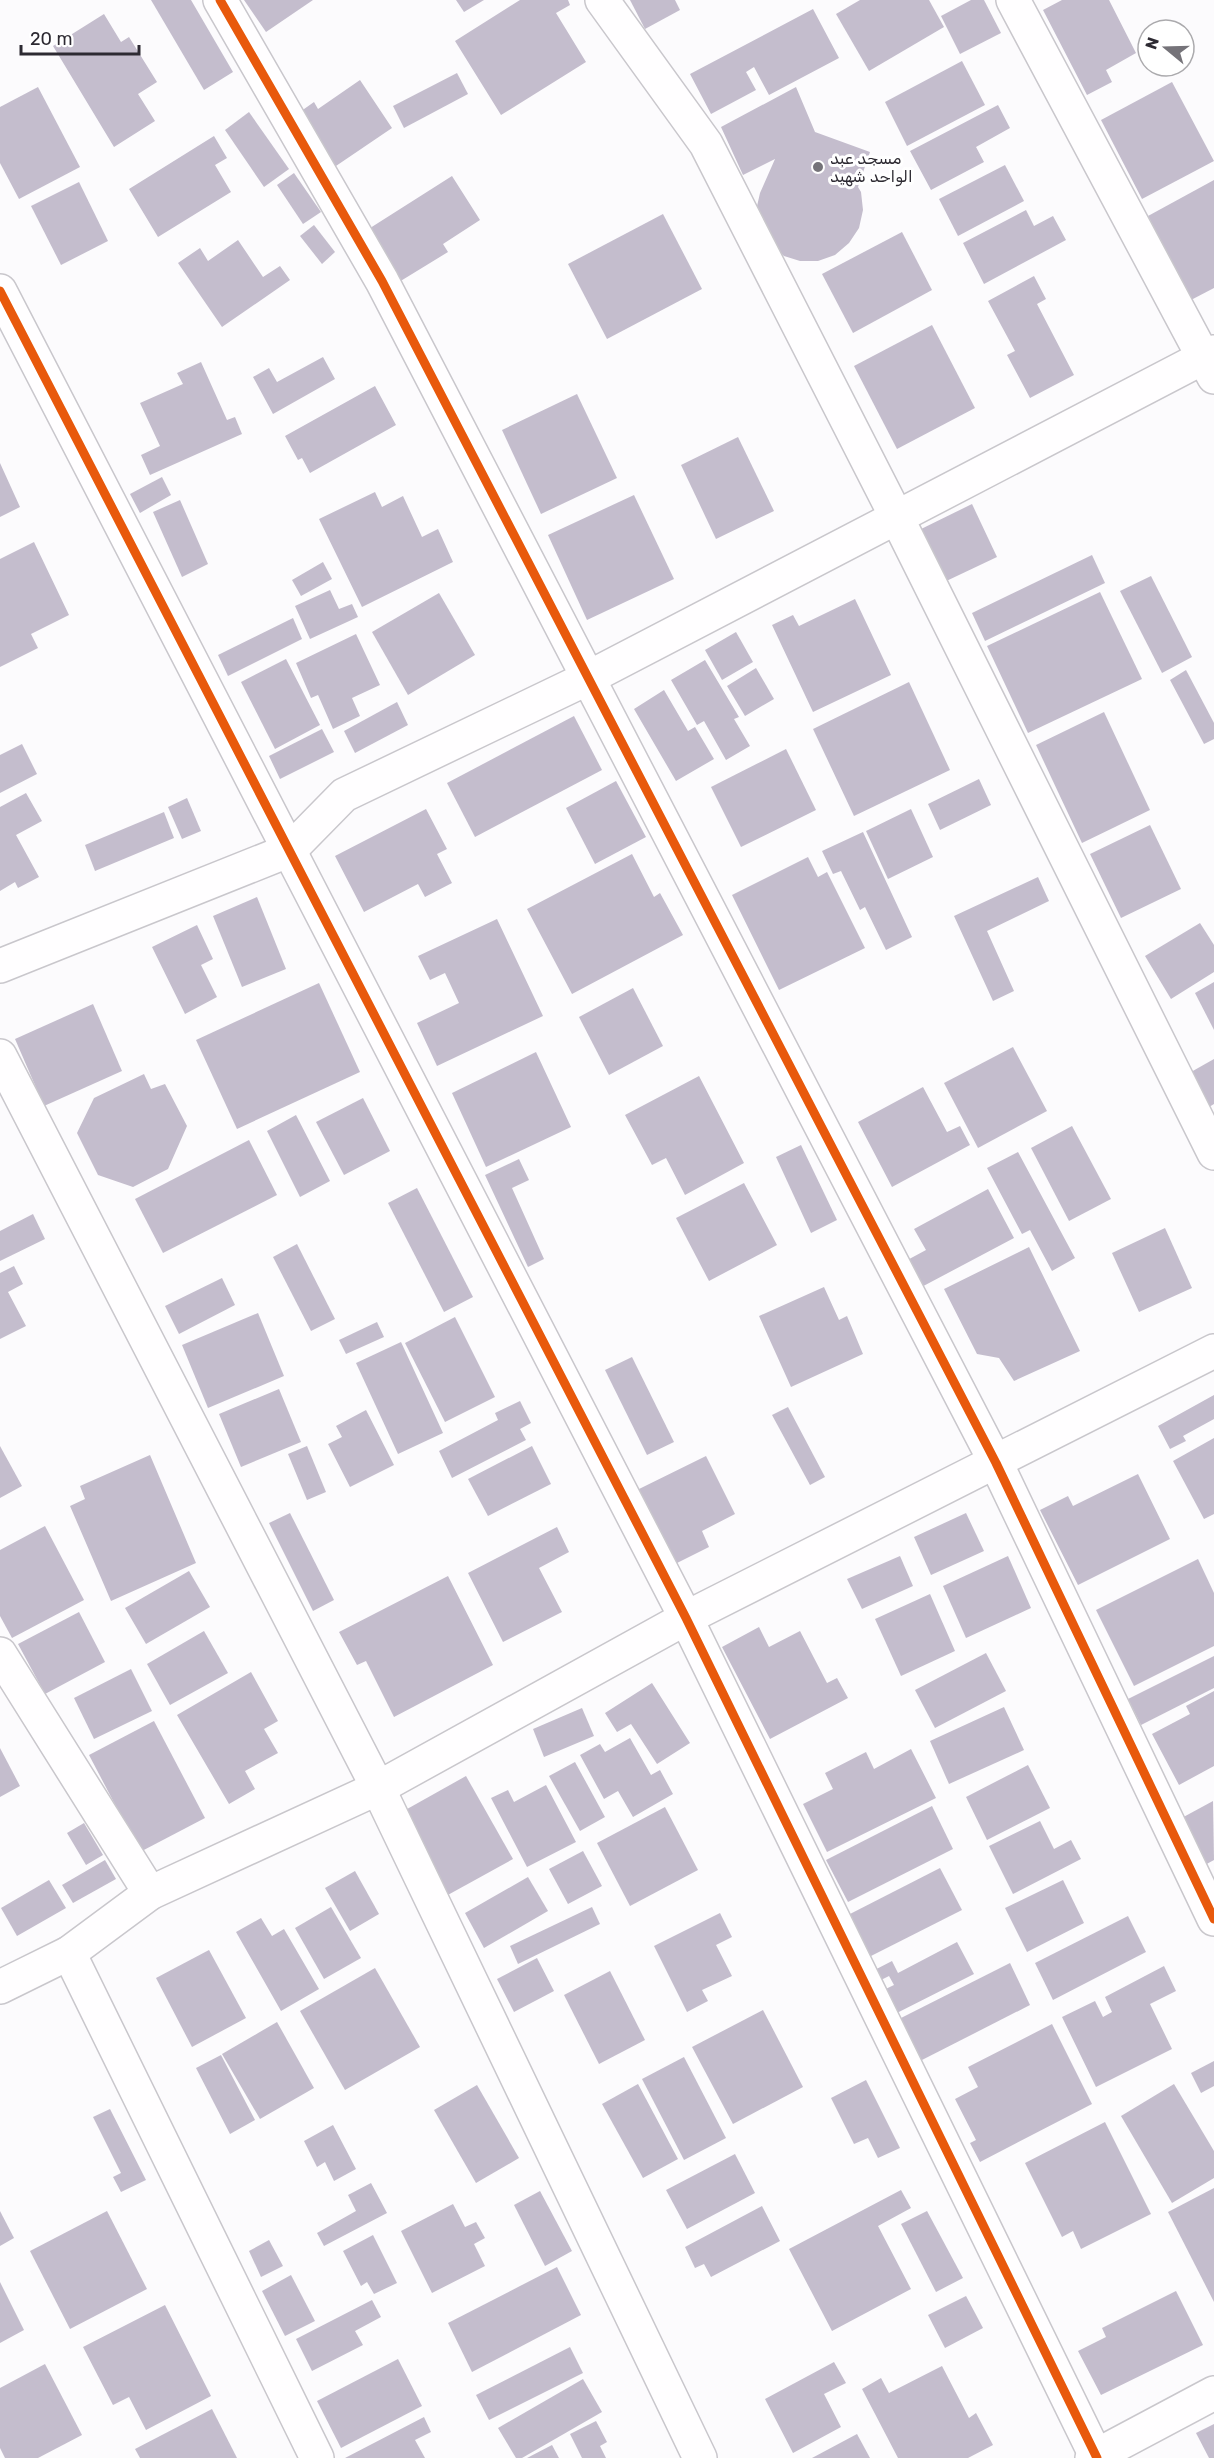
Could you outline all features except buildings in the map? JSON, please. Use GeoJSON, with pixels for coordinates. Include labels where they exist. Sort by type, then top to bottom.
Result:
{"type":"FeatureCollection","features":[{"type":"Feature","properties":{"kind":"street"},"geometry":{"type":"LineString","coordinates":[[220,0],[382,281],[996,1463],[1214,1919]]}},
{"type":"Feature","properties":{"kind":"street"},"geometry":{"type":"LineString","coordinates":[[602,0],[706,144],[897,518],[1214,1153]]}},
{"type":"Feature","properties":{"kind":"street"},"geometry":{"type":"LineString","coordinates":[[0,966],[290,850],[344,795],[588,678],[897,518],[1211,363],[1013,0]]}},
{"type":"Feature","properties":{"kind":"street"},"geometry":{"type":"LineString","coordinates":[[0,291],[686,1618],[1095,2457],[1214,2393]]}},
{"type":"Feature","properties":{"kind":"street"},"geometry":{"type":"LineString","coordinates":[[0,1056],[378,1788],[700,2458]]}},
{"type":"Feature","properties":{"kind":"street"},"geometry":{"type":"LineString","coordinates":[[0,1987],[69,1953],[150,1893],[378,1788],[686,1618],[1214,1352]]}},
{"type":"Feature","properties":{"kind":"street"},"geometry":{"type":"LineString","coordinates":[[0,1654],[150,1893]]}},
{"type":"Feature","properties":{"kind":"street"},"geometry":{"type":"LineString","coordinates":[[69,1953],[317,2458]]}},
{"type":"Feature","properties":{"kind":"cycle path"},"geometry":{"type":"LineString","coordinates":[[220,0],[382,281],[996,1463],[1214,1919]]}},
{"type":"Feature","properties":{"kind":"cycle path"},"geometry":{"type":"LineString","coordinates":[[0,291],[686,1618],[1097,2458]]}},
{"type":"Feature","properties":{"kind":"place","name":"مسجد عبد الواحد شهید"},"geometry":{"type":"Point","coordinates":[818,167]}}]}
